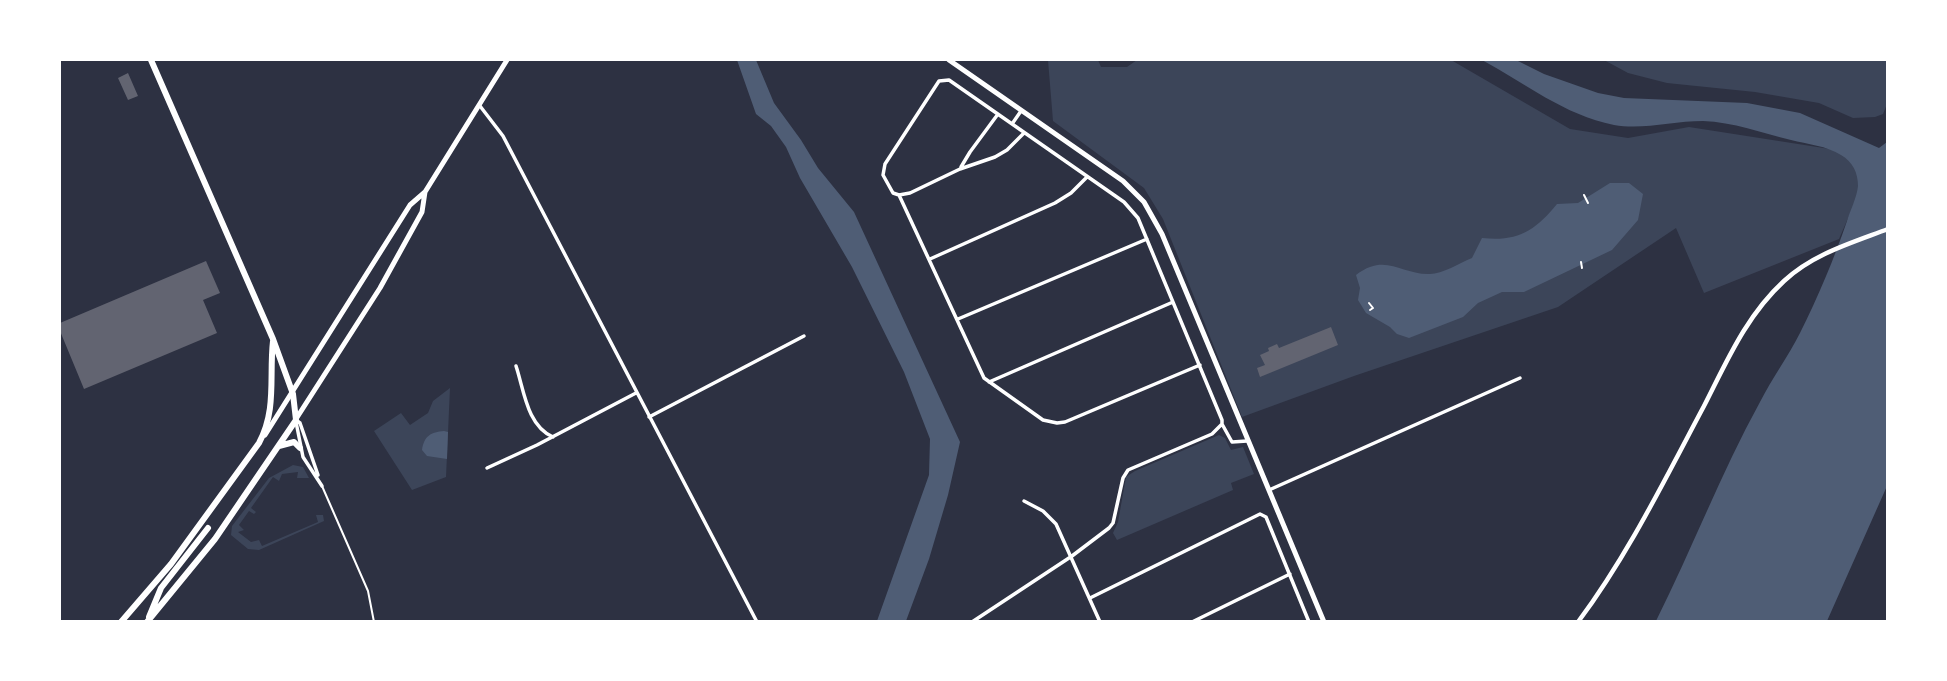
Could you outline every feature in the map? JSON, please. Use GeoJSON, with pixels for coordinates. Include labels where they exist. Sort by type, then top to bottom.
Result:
{"type":"FeatureCollection","features":[{"type":"Feature","properties":{"kind":"highway"},"geometry":{"type":"LineString","coordinates":[[147,621],[220,532],[296,420],[293,394],[273,340],[151,60]]}},
{"type":"Feature","properties":{"kind":"highway"},"geometry":{"type":"LineString","coordinates":[[121,621],[171,564],[257,446],[265,430],[272,397],[273,340]]}},
{"type":"Feature","properties":{"kind":"highway"},"geometry":{"type":"LineString","coordinates":[[277,447],[294,442],[300,447]]}},
{"type":"Feature","properties":{"kind":"highway"},"geometry":{"type":"LineString","coordinates":[[147,621],[161,588],[208,528]]}},
{"type":"Feature","properties":{"kind":"main road"},"geometry":{"type":"LineString","coordinates":[[257,446],[293,394],[410,205],[425,192],[506,60]]}},
{"type":"Feature","properties":{"kind":"main road"},"geometry":{"type":"LineString","coordinates":[[949,60],[1103,165],[1144,202],[1162,234],[1324,621]]}},
{"type":"Feature","properties":{"kind":"main road"},"geometry":{"type":"LineString","coordinates":[[296,420],[386,277],[422,212],[425,192]]}},
{"type":"Feature","properties":{"kind":"street"},"geometry":{"type":"LineString","coordinates":[[1024,132],[1007,150],[995,157],[960,169],[910,193],[893,193],[883,176],[885,164],[939,81],[949,80],[1024,132],[1133,210],[1200,365],[1222,424],[1232,442],[1247,441]]}},
{"type":"Feature","properties":{"kind":"street"},"geometry":{"type":"LineString","coordinates":[[479,105],[503,136],[757,621]]}},
{"type":"Feature","properties":{"kind":"street"},"geometry":{"type":"LineString","coordinates":[[1012,124],[1023,109]]}},
{"type":"Feature","properties":{"kind":"street"},"geometry":{"type":"LineString","coordinates":[[960,169],[998,114]]}},
{"type":"Feature","properties":{"kind":"street"},"geometry":{"type":"LineString","coordinates":[[930,259],[1055,203],[1080,186],[1087,177]]}},
{"type":"Feature","properties":{"kind":"street"},"geometry":{"type":"LineString","coordinates":[[899,195],[984,378],[1043,420],[1057,424],[1065,422],[1200,365]]}},
{"type":"Feature","properties":{"kind":"street"},"geometry":{"type":"LineString","coordinates":[[1578,621],[1597,597],[1645,517],[1752,314],[1784,281],[1818,256],[1888,229]]}},
{"type":"Feature","properties":{"kind":"street"},"geometry":{"type":"LineString","coordinates":[[958,319],[1147,239]]}},
{"type":"Feature","properties":{"kind":"street"},"geometry":{"type":"LineString","coordinates":[[989,382],[1173,302]]}},
{"type":"Feature","properties":{"kind":"street"},"geometry":{"type":"LineString","coordinates":[[649,417],[804,336]]}},
{"type":"Feature","properties":{"kind":"street"},"geometry":{"type":"LineString","coordinates":[[516,366],[531,416],[537,426],[553,437]]}},
{"type":"Feature","properties":{"kind":"street"},"geometry":{"type":"LineString","coordinates":[[1269,490],[1520,378]]}},
{"type":"Feature","properties":{"kind":"street"},"geometry":{"type":"LineString","coordinates":[[487,468],[636,393]]}},
{"type":"Feature","properties":{"kind":"street"},"geometry":{"type":"LineString","coordinates":[[296,420],[303,457],[322,486]]}},
{"type":"Feature","properties":{"kind":"street"},"geometry":{"type":"LineString","coordinates":[[296,420],[300,423],[322,486]]}},
{"type":"Feature","properties":{"kind":"street"},"geometry":{"type":"LineString","coordinates":[[972,621],[1072,556],[1113,523],[1123,478],[1128,470],[1212,434],[1222,424]]}},
{"type":"Feature","properties":{"kind":"street"},"geometry":{"type":"LineString","coordinates":[[1024,500],[1043,510],[1056,524],[1099,621]]}},
{"type":"Feature","properties":{"kind":"street"},"geometry":{"type":"LineString","coordinates":[[1090,598],[1260,514],[1266,517],[1309,621]]}},
{"type":"Feature","properties":{"kind":"street"},"geometry":{"type":"LineString","coordinates":[[1192,621],[1290,574]]}},
{"type":"Feature","properties":{"kind":"lane"},"geometry":{"type":"LineString","coordinates":[[322,486],[368,591],[374,621]]}},
{"type":"Feature","properties":{"kind":"path"},"geometry":{"type":"LineString","coordinates":[[1584,195],[1588,203]]}},
{"type":"Feature","properties":{"kind":"path"},"geometry":{"type":"LineString","coordinates":[[1581,262],[1582,268]]}},
{"type":"Feature","properties":{"kind":"path"},"geometry":{"type":"LineString","coordinates":[[1369,303],[1373,309],[1370,310]]}},
{"type":"Feature","properties":{"kind":"shaded area"},"geometry":{"type":"Polygon","coordinates":[[[737,60],[756,60],[774,103],[818,168],[854,212],[960,442],[929,559],[906,621],[877,621],[929,475],[930,439],[904,372],[852,267],[800,178],[786,147],[771,126],[756,114],[737,60]]]}},
{"type":"Feature","properties":{"kind":"shaded area"},"geometry":{"type":"Polygon","coordinates":[[[1048,60],[1098,60],[1101,67],[1127,67],[1137,60],[1451,60],[1570,129],[1628,138],[1689,127],[1875,156],[1839,239],[1704,293],[1676,228],[1558,307],[1242,417],[1163,219],[1144,188],[1053,121],[1048,60]]]}},
{"type":"Feature","properties":{"kind":"shaded area"},"geometry":{"type":"Polygon","coordinates":[[[1482,60],[1516,60],[1544,74],[1598,93],[1624,98],[1747,103],[1800,113],[1879,148],[1887,142],[1887,486],[1827,621],[1656,621],[1746,429],[1795,342],[1819,292],[1856,195],[1858,181],[1854,168],[1849,161],[1830,149],[1725,123],[1703,121],[1625,126],[1596,120],[1562,106],[1482,60]]]}},
{"type":"Feature","properties":{"kind":"shaded area"},"geometry":{"type":"Polygon","coordinates":[[[1604,60],[1887,60],[1887,104],[1883,114],[1853,118],[1819,103],[1755,92],[1667,83],[1628,73],[1604,60]]]}},
{"type":"Feature","properties":{"kind":"shaded area"},"geometry":{"type":"Polygon","coordinates":[[[1610,183],[1629,183],[1643,194],[1638,220],[1612,250],[1524,292],[1502,292],[1478,303],[1463,317],[1409,338],[1397,334],[1366,313],[1358,300],[1360,288],[1356,275],[1367,268],[1385,265],[1420,273],[1440,272],[1472,258],[1482,238],[1505,238],[1524,233],[1541,221],[1557,204],[1578,203],[1610,183]]]}},
{"type":"Feature","properties":{"kind":"shaded area"},"geometry":{"type":"Polygon","coordinates":[[[450,388],[446,477],[412,490],[374,431],[401,413],[410,425],[428,413],[433,401],[450,388]]]}},
{"type":"Feature","properties":{"kind":"shaded area"},"geometry":{"type":"Polygon","coordinates":[[[435,432],[448,432],[447,459],[427,456],[422,450],[426,438],[435,432]]]}},
{"type":"Feature","properties":{"kind":"shaded area"},"geometry":{"type":"Polygon","coordinates":[[[1219,435],[1225,438],[1231,450],[1243,447],[1254,474],[1231,483],[1233,490],[1117,540],[1113,533],[1118,522],[1126,477],[1219,435]]]}},
{"type":"Feature","properties":{"kind":"shaded area"},"geometry":{"type":"Polygon","coordinates":[[[293,465],[303,467],[309,478],[297,478],[298,472],[282,474],[279,481],[273,477],[251,508],[256,512],[254,514],[249,511],[239,525],[244,530],[238,532],[251,542],[259,540],[262,546],[318,522],[316,515],[323,515],[324,521],[259,550],[248,549],[231,535],[232,526],[269,478],[293,465]]]}},
{"type":"Feature","properties":{"kind":"building"},"geometry":{"type":"Polygon","coordinates":[[[128,73],[138,96],[128,100],[118,78],[128,73]]]}},
{"type":"Feature","properties":{"kind":"building"},"geometry":{"type":"Polygon","coordinates":[[[206,261],[220,293],[203,300],[217,333],[84,389],[60,331],[60,323],[206,261]]]}},
{"type":"Feature","properties":{"kind":"building"},"geometry":{"type":"Polygon","coordinates":[[[1331,327],[1338,345],[1260,377],[1257,368],[1265,365],[1260,355],[1269,351],[1268,348],[1277,344],[1279,348],[1331,327]]]}}]}
